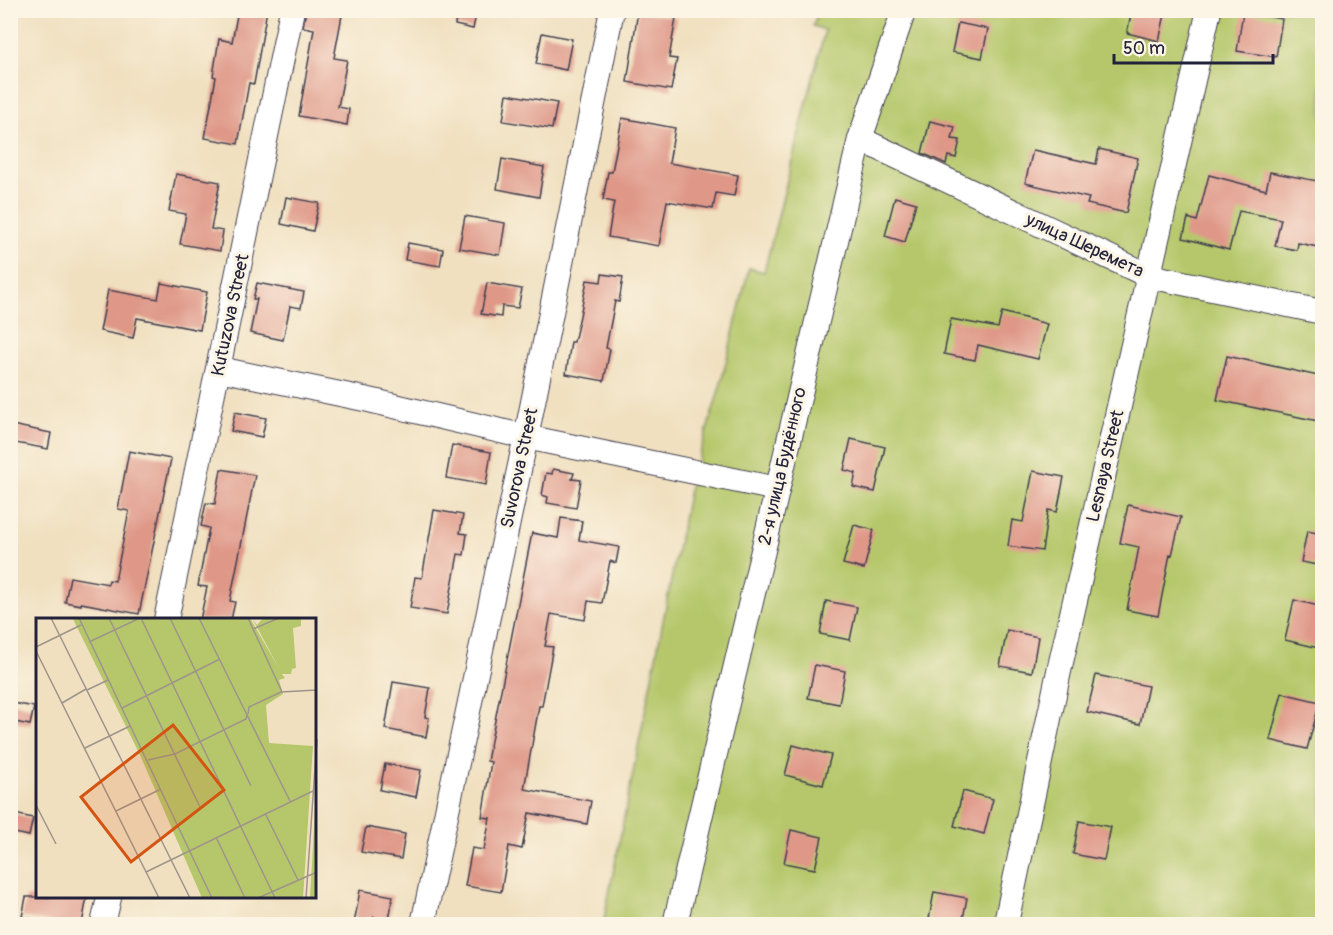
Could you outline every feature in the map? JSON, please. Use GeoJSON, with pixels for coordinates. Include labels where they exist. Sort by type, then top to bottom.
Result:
{"type":"FeatureCollection","features":[{"type":"Feature","properties":{"kind":"street","name":"Kutuzova Street"},"geometry":{"type":"LineString","coordinates":[[166,618],[292,10]]}},
{"type":"Feature","properties":{"kind":"street","name":"Suvorova Street"},"geometry":{"type":"LineString","coordinates":[[423,924],[526,437],[612,10]]}},
{"type":"Feature","properties":{"kind":"street","name":"2-я улица Будённого"},"geometry":{"type":"LineString","coordinates":[[675,924],[860,139],[904,10]]}},
{"type":"Feature","properties":{"kind":"street","name":"Lesnaya Street"},"geometry":{"type":"LineString","coordinates":[[1005,923],[1061,660],[1209,10]]}},
{"type":"Feature","properties":{"kind":"street","name":"улица Шеремета"},"geometry":{"type":"LineString","coordinates":[[860,139],[1149,276],[1323,312]]}},
{"type":"Feature","properties":{"kind":"street"},"geometry":{"type":"LineString","coordinates":[[219,369],[369,400],[526,437],[777,489]]}},
{"type":"Feature","properties":{"kind":"street"},"geometry":{"type":"LineString","coordinates":[[103,924],[109,899]]}},
{"type":"Feature","properties":{"kind":"green space"},"geometry":{"type":"Polygon","coordinates":[[[818,11],[1322,11],[1322,924],[603,924],[689,490],[720,387],[749,268],[764,272],[825,30],[813,26],[818,11]]]}},
{"type":"Feature","properties":{"kind":"building"},"geometry":{"type":"Polygon","coordinates":[[[238,10],[267,10],[254,84],[249,83],[238,144],[205,138],[216,77],[213,76],[219,39],[232,42],[238,10]]]}},
{"type":"Feature","properties":{"kind":"building"},"geometry":{"type":"Polygon","coordinates":[[[306,10],[343,10],[334,58],[347,60],[338,107],[349,109],[347,125],[299,116],[314,29],[303,27],[306,10]]]}},
{"type":"Feature","properties":{"kind":"building"},"geometry":{"type":"Polygon","coordinates":[[[457,10],[477,10],[473,29],[455,25],[457,10]]]}},
{"type":"Feature","properties":{"kind":"building"},"geometry":{"type":"Polygon","coordinates":[[[1132,10],[1166,10],[1159,41],[1127,33],[1132,10]]]}},
{"type":"Feature","properties":{"kind":"building"},"geometry":{"type":"Polygon","coordinates":[[[638,11],[676,18],[669,58],[677,59],[671,90],[627,82],[638,11]]]}},
{"type":"Feature","properties":{"kind":"building"},"geometry":{"type":"Polygon","coordinates":[[[1243,12],[1282,19],[1276,57],[1237,51],[1243,12]]]}},
{"type":"Feature","properties":{"kind":"building"},"geometry":{"type":"Polygon","coordinates":[[[958,23],[988,29],[982,58],[952,52],[958,23]]]}},
{"type":"Feature","properties":{"kind":"building"},"geometry":{"type":"Polygon","coordinates":[[[542,33],[572,39],[566,70],[536,64],[542,33]]]}},
{"type":"Feature","properties":{"kind":"building"},"geometry":{"type":"Polygon","coordinates":[[[507,94],[557,103],[552,129],[503,121],[507,94]]]}},
{"type":"Feature","properties":{"kind":"building"},"geometry":{"type":"Polygon","coordinates":[[[622,118],[675,128],[669,163],[738,175],[734,196],[716,193],[713,209],[667,201],[659,246],[608,237],[614,202],[603,200],[608,172],[612,172],[622,118]]]}},
{"type":"Feature","properties":{"kind":"building"},"geometry":{"type":"Polygon","coordinates":[[[930,121],[955,127],[952,139],[960,140],[956,158],[948,156],[946,164],[922,153],[930,121]]]}},
{"type":"Feature","properties":{"kind":"building"},"geometry":{"type":"Polygon","coordinates":[[[1099,149],[1138,158],[1126,213],[1087,204],[1089,198],[1025,183],[1033,150],[1096,164],[1099,149]]]}},
{"type":"Feature","properties":{"kind":"building"},"geometry":{"type":"Polygon","coordinates":[[[502,159],[544,167],[539,197],[497,189],[502,159]]]}},
{"type":"Feature","properties":{"kind":"building"},"geometry":{"type":"Polygon","coordinates":[[[1270,172],[1323,182],[1323,248],[1298,243],[1297,250],[1275,246],[1281,219],[1239,211],[1229,250],[1183,238],[1188,218],[1197,221],[1209,175],[1266,190],[1270,172]]]}},
{"type":"Feature","properties":{"kind":"building"},"geometry":{"type":"Polygon","coordinates":[[[176,174],[220,182],[211,229],[223,231],[220,251],[180,244],[186,214],[169,211],[176,174]]]}},
{"type":"Feature","properties":{"kind":"building"},"geometry":{"type":"Polygon","coordinates":[[[286,197],[319,203],[313,231],[281,224],[286,197]]]}},
{"type":"Feature","properties":{"kind":"building"},"geometry":{"type":"Polygon","coordinates":[[[895,197],[916,203],[905,242],[885,236],[895,197]]]}},
{"type":"Feature","properties":{"kind":"building"},"geometry":{"type":"Polygon","coordinates":[[[465,216],[505,223],[500,255],[459,248],[465,216]]]}},
{"type":"Feature","properties":{"kind":"building"},"geometry":{"type":"Polygon","coordinates":[[[408,243],[443,249],[440,266],[405,260],[408,243]]]}},
{"type":"Feature","properties":{"kind":"building"},"geometry":{"type":"Polygon","coordinates":[[[602,274],[623,277],[619,302],[615,301],[606,348],[610,349],[604,381],[566,374],[571,342],[574,342],[587,280],[601,282],[602,274]]]}},
{"type":"Feature","properties":{"kind":"building"},"geometry":{"type":"Polygon","coordinates":[[[161,283],[207,292],[200,330],[137,318],[133,338],[100,331],[108,290],[158,299],[161,283]]]}},
{"type":"Feature","properties":{"kind":"building"},"geometry":{"type":"Polygon","coordinates":[[[257,283],[304,292],[301,308],[290,306],[283,340],[250,333],[257,299],[253,299],[257,283]]]}},
{"type":"Feature","properties":{"kind":"building"},"geometry":{"type":"Polygon","coordinates":[[[487,283],[522,289],[518,308],[502,306],[501,317],[481,314],[487,283]]]}},
{"type":"Feature","properties":{"kind":"building"},"geometry":{"type":"Polygon","coordinates":[[[1002,312],[1047,324],[1038,359],[978,345],[975,360],[944,354],[951,319],[998,328],[1002,312]]]}},
{"type":"Feature","properties":{"kind":"building"},"geometry":{"type":"Polygon","coordinates":[[[1227,356],[1323,377],[1323,422],[1217,400],[1227,356]]]}},
{"type":"Feature","properties":{"kind":"building"},"geometry":{"type":"Polygon","coordinates":[[[235,412],[266,418],[262,437],[231,431],[235,412]]]}},
{"type":"Feature","properties":{"kind":"building"},"geometry":{"type":"Polygon","coordinates":[[[12,425],[51,433],[48,449],[10,442],[12,425]]]}},
{"type":"Feature","properties":{"kind":"building"},"geometry":{"type":"Polygon","coordinates":[[[851,439],[885,447],[875,492],[853,487],[856,473],[844,470],[851,439]]]}},
{"type":"Feature","properties":{"kind":"building"},"geometry":{"type":"Polygon","coordinates":[[[452,445],[491,452],[486,485],[446,478],[452,445]]]}},
{"type":"Feature","properties":{"kind":"building"},"geometry":{"type":"Polygon","coordinates":[[[129,451],[171,459],[139,614],[65,602],[70,577],[108,584],[109,580],[115,581],[129,511],[118,509],[129,451]]]}},
{"type":"Feature","properties":{"kind":"building"},"geometry":{"type":"Polygon","coordinates":[[[221,469],[255,475],[230,601],[235,602],[231,618],[200,618],[207,587],[198,586],[209,528],[201,526],[206,503],[215,504],[221,469]]]}},
{"type":"Feature","properties":{"kind":"building"},"geometry":{"type":"Polygon","coordinates":[[[553,469],[574,473],[572,479],[581,480],[576,508],[547,503],[548,497],[542,495],[546,473],[552,474],[553,469]]]}},
{"type":"Feature","properties":{"kind":"building"},"geometry":{"type":"Polygon","coordinates":[[[1033,471],[1064,477],[1057,512],[1048,510],[1042,551],[1008,546],[1012,520],[1023,522],[1033,471]]]}},
{"type":"Feature","properties":{"kind":"building"},"geometry":{"type":"Polygon","coordinates":[[[1128,505],[1181,517],[1172,555],[1170,554],[1158,616],[1127,610],[1139,547],[1120,543],[1128,505]]]}},
{"type":"Feature","properties":{"kind":"building"},"geometry":{"type":"Polygon","coordinates":[[[434,510],[463,515],[460,533],[467,534],[464,555],[458,554],[447,614],[410,608],[415,577],[422,578],[434,510]]]}},
{"type":"Feature","properties":{"kind":"building"},"geometry":{"type":"Polygon","coordinates":[[[561,518],[582,521],[579,540],[619,547],[616,563],[610,561],[602,603],[588,601],[585,620],[551,614],[545,646],[553,647],[542,706],[539,706],[524,789],[591,801],[587,824],[529,813],[522,849],[509,846],[501,892],[465,886],[472,848],[484,850],[490,818],[482,817],[491,762],[487,761],[532,533],[558,538],[561,518]]]}},
{"type":"Feature","properties":{"kind":"building"},"geometry":{"type":"Polygon","coordinates":[[[854,525],[874,530],[864,569],[843,564],[854,525]]]}},
{"type":"Feature","properties":{"kind":"building"},"geometry":{"type":"Polygon","coordinates":[[[1307,531],[1323,534],[1323,566],[1301,562],[1307,531]]]}},
{"type":"Feature","properties":{"kind":"building"},"geometry":{"type":"Polygon","coordinates":[[[1294,600],[1323,607],[1323,649],[1285,640],[1294,600]]]}},
{"type":"Feature","properties":{"kind":"building"},"geometry":{"type":"Polygon","coordinates":[[[826,601],[857,607],[850,640],[820,634],[826,601]]]}},
{"type":"Feature","properties":{"kind":"building"},"geometry":{"type":"Polygon","coordinates":[[[1007,630],[1038,637],[1032,672],[1000,666],[1007,630]]]}},
{"type":"Feature","properties":{"kind":"building"},"geometry":{"type":"Polygon","coordinates":[[[815,665],[845,671],[839,704],[808,698],[815,665]]]}},
{"type":"Feature","properties":{"kind":"building"},"geometry":{"type":"Polygon","coordinates":[[[1096,675],[1148,686],[1140,724],[1087,712],[1096,675]]]}},
{"type":"Feature","properties":{"kind":"building"},"geometry":{"type":"Polygon","coordinates":[[[393,682],[430,688],[425,717],[429,718],[426,737],[385,729],[393,682]]]}},
{"type":"Feature","properties":{"kind":"building"},"geometry":{"type":"Polygon","coordinates":[[[1282,693],[1320,702],[1307,749],[1270,740],[1282,693]]]}},
{"type":"Feature","properties":{"kind":"building"},"geometry":{"type":"Polygon","coordinates":[[[13,703],[34,707],[30,725],[10,721],[13,703]]]}},
{"type":"Feature","properties":{"kind":"building"},"geometry":{"type":"Polygon","coordinates":[[[793,745],[831,755],[823,785],[785,775],[793,745]]]}},
{"type":"Feature","properties":{"kind":"building"},"geometry":{"type":"Polygon","coordinates":[[[385,764],[421,770],[416,797],[380,790],[385,764]]]}},
{"type":"Feature","properties":{"kind":"building"},"geometry":{"type":"Polygon","coordinates":[[[963,791],[993,799],[984,834],[954,826],[963,791]]]}},
{"type":"Feature","properties":{"kind":"building"},"geometry":{"type":"Polygon","coordinates":[[[10,813],[33,818],[29,836],[10,832],[10,813]]]}},
{"type":"Feature","properties":{"kind":"building"},"geometry":{"type":"Polygon","coordinates":[[[1079,821],[1111,827],[1104,860],[1073,854],[1079,821]]]}},
{"type":"Feature","properties":{"kind":"building"},"geometry":{"type":"Polygon","coordinates":[[[366,827],[405,834],[401,859],[361,852],[366,827]]]}},
{"type":"Feature","properties":{"kind":"building"},"geometry":{"type":"Polygon","coordinates":[[[791,830],[822,837],[815,869],[784,863],[791,830]]]}},
{"type":"Feature","properties":{"kind":"building"},"geometry":{"type":"Polygon","coordinates":[[[360,890],[393,896],[389,920],[374,917],[373,924],[354,924],[360,890]]]}},
{"type":"Feature","properties":{"kind":"building"},"geometry":{"type":"Polygon","coordinates":[[[934,892],[967,898],[962,924],[928,924],[934,892]]]}},
{"type":"Feature","properties":{"kind":"building"},"geometry":{"type":"Polygon","coordinates":[[[26,897],[87,899],[82,924],[61,924],[22,917],[26,897]]]}}]}
